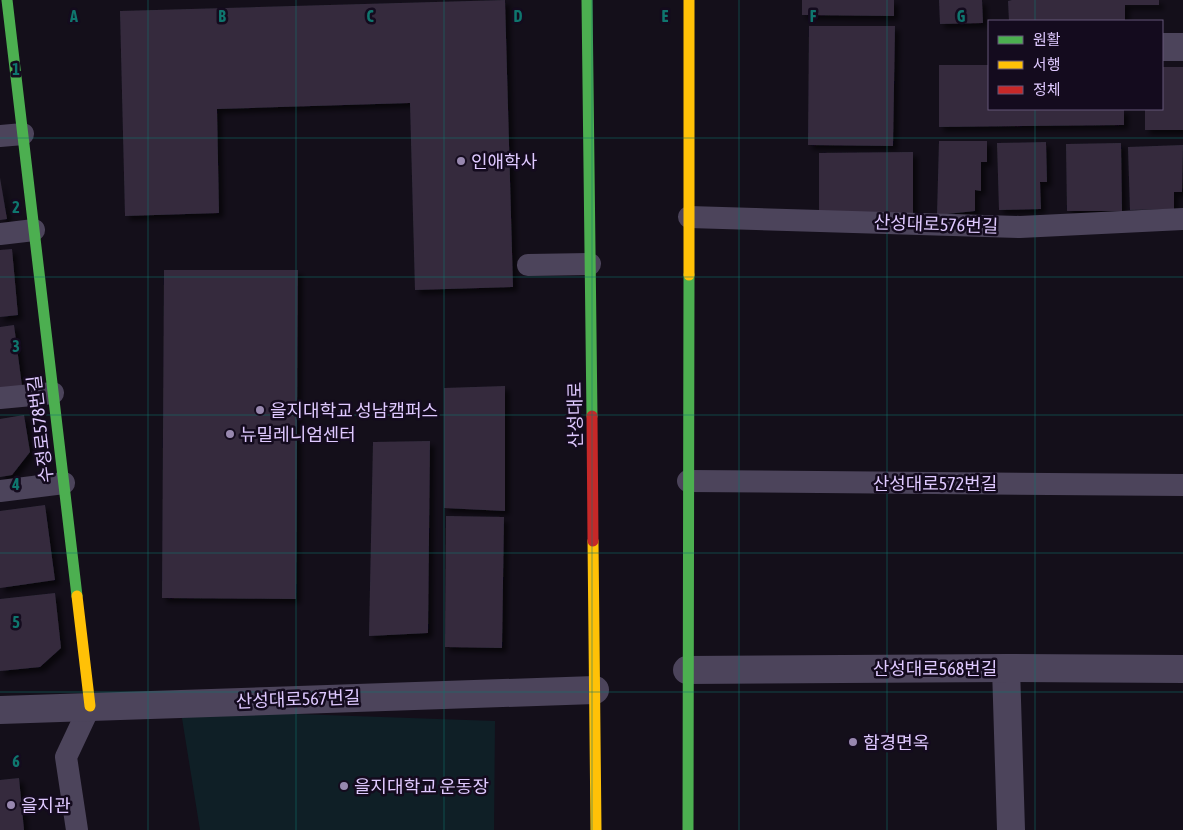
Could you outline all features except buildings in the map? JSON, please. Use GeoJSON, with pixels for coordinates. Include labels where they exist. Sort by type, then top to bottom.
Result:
{"type":"FeatureCollection","features":[{"type":"Feature","properties":{"kind":"main road","name":"수정로578번길"},"geometry":{"type":"LineString","coordinates":[[7,0],[90,706]]}},
{"type":"Feature","properties":{"kind":"main road","name":"산성대로"},"geometry":{"type":"LineString","coordinates":[[587,0],[596,830]]}},
{"type":"Feature","properties":{"kind":"main road"},"geometry":{"type":"LineString","coordinates":[[688,830],[689,0]]}},
{"type":"Feature","properties":{"kind":"street"},"geometry":{"type":"LineString","coordinates":[[1163,47],[1183,47]]}},
{"type":"Feature","properties":{"kind":"street"},"geometry":{"type":"LineString","coordinates":[[1006,668],[1011,830]]}},
{"type":"Feature","properties":{"kind":"street","name":"산성대로568번길"},"geometry":{"type":"LineString","coordinates":[[687,670],[1183,669]]}},
{"type":"Feature","properties":{"kind":"street","name":"산성대로567번길"},"geometry":{"type":"LineString","coordinates":[[0,710],[595,690]]}},
{"type":"Feature","properties":{"kind":"lane"},"geometry":{"type":"LineString","coordinates":[[0,136],[23,134]]}},
{"type":"Feature","properties":{"kind":"lane","name":"산성대로576번길"},"geometry":{"type":"LineString","coordinates":[[689,217],[1020,227],[1183,219]]}},
{"type":"Feature","properties":{"kind":"lane"},"geometry":{"type":"LineString","coordinates":[[0,234],[34,230]]}},
{"type":"Feature","properties":{"kind":"lane"},"geometry":{"type":"LineString","coordinates":[[528,265],[590,264]]}},
{"type":"Feature","properties":{"kind":"lane"},"geometry":{"type":"LineString","coordinates":[[0,398],[53,393]]}},
{"type":"Feature","properties":{"kind":"lane","name":"산성대로572번길"},"geometry":{"type":"LineString","coordinates":[[688,481],[1183,485]]}},
{"type":"Feature","properties":{"kind":"lane"},"geometry":{"type":"LineString","coordinates":[[0,490],[64,483]]}},
{"type":"Feature","properties":{"kind":"lane"},"geometry":{"type":"LineString","coordinates":[[78,830],[66,757],[90,706]]}},
{"type":"Feature","properties":{"kind":"shaded area","name":"을지대학교 운동장"},"geometry":{"type":"Polygon","coordinates":[[[181,712],[238,712],[495,721],[494,830],[200,830],[181,712]]]}},
{"type":"Feature","properties":{"kind":"traffic: fast"},"geometry":{"type":"LineString","coordinates":[[7,0],[77,596]]}},
{"type":"Feature","properties":{"kind":"traffic: fast"},"geometry":{"type":"LineString","coordinates":[[587,0],[592,416]]}},
{"type":"Feature","properties":{"kind":"traffic: fast"},"geometry":{"type":"LineString","coordinates":[[688,830],[689,275]]}},
{"type":"Feature","properties":{"kind":"traffic: slow"},"geometry":{"type":"LineString","coordinates":[[689,0],[689,275]]}},
{"type":"Feature","properties":{"kind":"traffic: slow"},"geometry":{"type":"LineString","coordinates":[[593,541],[596,830]]}},
{"type":"Feature","properties":{"kind":"traffic: slow"},"geometry":{"type":"LineString","coordinates":[[77,596],[90,706]]}},
{"type":"Feature","properties":{"kind":"traffic: jam"},"geometry":{"type":"LineString","coordinates":[[592,416],[593,541]]}},
{"type":"Feature","properties":{"kind":"place","name":"인애학사"},"geometry":{"type":"Point","coordinates":[461,161]}},
{"type":"Feature","properties":{"kind":"place","name":"을지대학교 성남캠퍼스"},"geometry":{"type":"Point","coordinates":[260,410]}},
{"type":"Feature","properties":{"kind":"place","name":"뉴밀레니엄센터"},"geometry":{"type":"Point","coordinates":[230,434]}},
{"type":"Feature","properties":{"kind":"place","name":"함경면옥"},"geometry":{"type":"Point","coordinates":[853,742]}},
{"type":"Feature","properties":{"kind":"place","name":"을지대학교 운동장"},"geometry":{"type":"Point","coordinates":[344,786]}},
{"type":"Feature","properties":{"kind":"place","name":"을지관"},"geometry":{"type":"Point","coordinates":[11,805]}}]}
